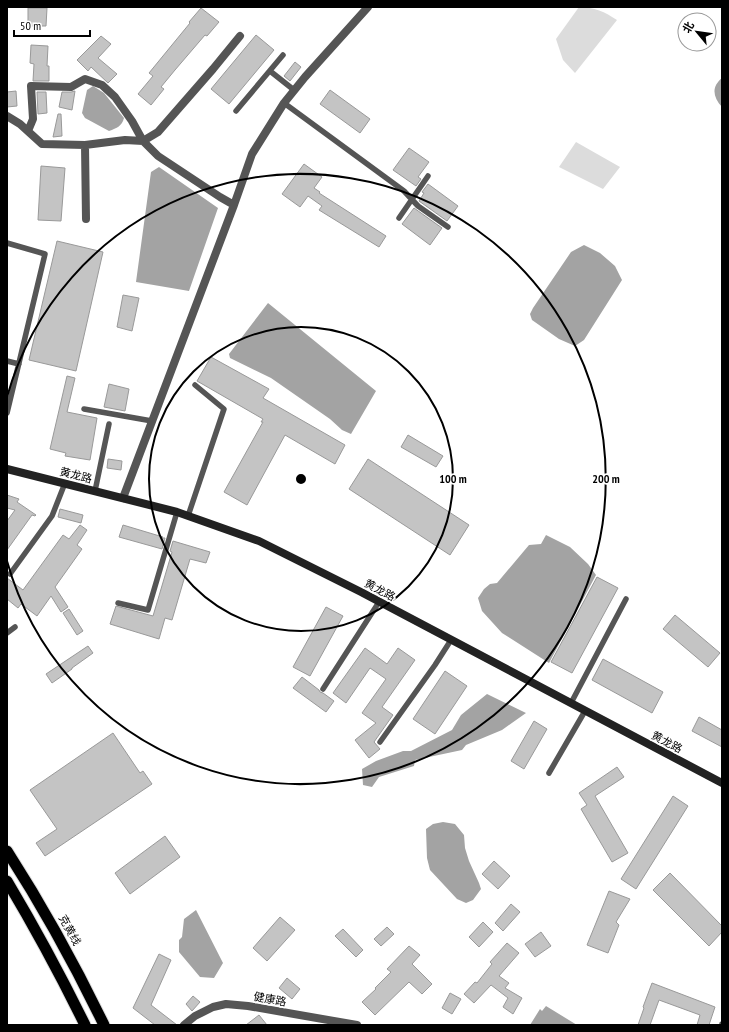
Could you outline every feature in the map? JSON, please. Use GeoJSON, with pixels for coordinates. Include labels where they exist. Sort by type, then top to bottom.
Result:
{"type":"FeatureCollection","features":[{"type":"Feature","properties":{"kind":"highway","name":"克黄线"},"geometry":{"type":"LineString","coordinates":[[7,851],[52,925],[79,974],[104,1025]]}},
{"type":"Feature","properties":{"kind":"highway"},"geometry":{"type":"LineString","coordinates":[[7,881],[65,983],[85,1025]]}},
{"type":"Feature","properties":{"kind":"main road","name":"黄龙路"},"geometry":{"type":"LineString","coordinates":[[7,469],[177,512],[259,541],[379,602],[722,783]]}},
{"type":"Feature","properties":{"kind":"street"},"geometry":{"type":"LineString","coordinates":[[123,498],[252,154],[284,103],[294,90],[368,7]]}},
{"type":"Feature","properties":{"kind":"street"},"geometry":{"type":"LineString","coordinates":[[7,116],[20,124],[42,144],[85,146],[125,140],[143,141],[158,132],[214,69],[240,36]]}},
{"type":"Feature","properties":{"kind":"street"},"geometry":{"type":"LineString","coordinates":[[28,131],[33,119],[31,86],[71,87],[85,79],[102,85],[115,97],[132,121],[143,141],[158,156],[234,205]]}},
{"type":"Feature","properties":{"kind":"street"},"geometry":{"type":"LineString","coordinates":[[85,146],[86,219]]}},
{"type":"Feature","properties":{"kind":"street","name":"健康路"},"geometry":{"type":"LineString","coordinates":[[184,1025],[195,1016],[214,1006],[226,1004],[248,1006],[357,1025]]}},
{"type":"Feature","properties":{"kind":"lane"},"geometry":{"type":"LineString","coordinates":[[236,111],[283,55]]}},
{"type":"Feature","properties":{"kind":"lane"},"geometry":{"type":"LineString","coordinates":[[270,71],[294,90]]}},
{"type":"Feature","properties":{"kind":"lane"},"geometry":{"type":"LineString","coordinates":[[284,103],[404,191],[418,206],[448,227]]}},
{"type":"Feature","properties":{"kind":"lane"},"geometry":{"type":"LineString","coordinates":[[399,218],[428,176]]}},
{"type":"Feature","properties":{"kind":"lane"},"geometry":{"type":"LineString","coordinates":[[7,243],[45,254],[7,413]]}},
{"type":"Feature","properties":{"kind":"lane"},"geometry":{"type":"LineString","coordinates":[[7,361],[19,364]]}},
{"type":"Feature","properties":{"kind":"lane"},"geometry":{"type":"LineString","coordinates":[[188,516],[224,409],[195,385]]}},
{"type":"Feature","properties":{"kind":"lane"},"geometry":{"type":"LineString","coordinates":[[84,409],[152,421]]}},
{"type":"Feature","properties":{"kind":"lane"},"geometry":{"type":"LineString","coordinates":[[95,491],[109,424]]}},
{"type":"Feature","properties":{"kind":"lane"},"geometry":{"type":"LineString","coordinates":[[10,574],[52,516],[65,484]]}},
{"type":"Feature","properties":{"kind":"lane"},"geometry":{"type":"LineString","coordinates":[[118,603],[148,610],[177,512]]}},
{"type":"Feature","properties":{"kind":"lane"},"geometry":{"type":"LineString","coordinates":[[571,703],[626,599]]}},
{"type":"Feature","properties":{"kind":"lane"},"geometry":{"type":"LineString","coordinates":[[323,689],[379,602]]}},
{"type":"Feature","properties":{"kind":"lane"},"geometry":{"type":"LineString","coordinates":[[7,633],[15,628]]}},
{"type":"Feature","properties":{"kind":"lane"},"geometry":{"type":"LineString","coordinates":[[380,742],[451,640]]}},
{"type":"Feature","properties":{"kind":"lane"},"geometry":{"type":"LineString","coordinates":[[549,773],[585,711]]}},
{"type":"Feature","properties":{"kind":"shaded area"},"geometry":{"type":"Polygon","coordinates":[[[579,7],[599,10],[617,20],[575,73],[563,60],[556,39],[579,7]]]}},
{"type":"Feature","properties":{"kind":"shaded area"},"geometry":{"type":"Polygon","coordinates":[[[722,78],[722,107],[714,92],[718,81],[722,78]]]}},
{"type":"Feature","properties":{"kind":"shaded area"},"geometry":{"type":"Polygon","coordinates":[[[93,86],[104,93],[124,118],[122,123],[117,128],[109,131],[85,118],[82,113],[87,90],[93,86]]]}},
{"type":"Feature","properties":{"kind":"shaded area"},"geometry":{"type":"Polygon","coordinates":[[[576,142],[620,167],[603,189],[559,167],[576,142]]]}},
{"type":"Feature","properties":{"kind":"shaded area"},"geometry":{"type":"Polygon","coordinates":[[[159,167],[218,208],[189,291],[136,282],[151,172],[159,167]]]}},
{"type":"Feature","properties":{"kind":"shaded area"},"geometry":{"type":"Polygon","coordinates":[[[584,245],[600,253],[615,266],[622,280],[584,340],[575,346],[559,339],[532,320],[530,314],[571,252],[584,245]]]}},
{"type":"Feature","properties":{"kind":"shaded area"},"geometry":{"type":"Polygon","coordinates":[[[268,303],[376,391],[351,434],[342,430],[330,419],[271,378],[230,358],[229,354],[268,303]]]}},
{"type":"Feature","properties":{"kind":"shaded area"},"geometry":{"type":"Polygon","coordinates":[[[546,535],[570,547],[588,564],[596,575],[549,663],[502,633],[482,611],[478,598],[484,589],[490,584],[497,583],[529,545],[541,544],[546,535]]]}},
{"type":"Feature","properties":{"kind":"shaded area"},"geometry":{"type":"Polygon","coordinates":[[[487,694],[526,713],[502,730],[466,745],[462,750],[415,760],[414,766],[379,777],[372,787],[363,785],[362,769],[376,761],[403,751],[411,751],[452,730],[461,715],[487,694]]]}},
{"type":"Feature","properties":{"kind":"shaded area"},"geometry":{"type":"Polygon","coordinates":[[[443,822],[455,824],[464,835],[465,848],[469,861],[481,889],[473,900],[466,903],[457,899],[430,870],[427,858],[426,829],[433,824],[443,822]]]}},
{"type":"Feature","properties":{"kind":"shaded area"},"geometry":{"type":"Polygon","coordinates":[[[196,910],[223,963],[214,978],[200,977],[179,952],[179,940],[182,937],[184,919],[196,910]]]}},
{"type":"Feature","properties":{"kind":"shaded area"},"geometry":{"type":"Polygon","coordinates":[[[546,1006],[577,1025],[530,1025],[540,1009],[542,1011],[546,1006]]]}},
{"type":"Feature","properties":{"kind":"building"},"geometry":{"type":"Polygon","coordinates":[[[28,8],[47,8],[46,26],[28,26],[28,8]]]}},
{"type":"Feature","properties":{"kind":"building"},"geometry":{"type":"Polygon","coordinates":[[[201,8],[219,22],[207,36],[205,35],[161,87],[164,89],[151,105],[138,94],[153,76],[149,73],[201,8]]]}},
{"type":"Feature","properties":{"kind":"building"},"geometry":{"type":"Polygon","coordinates":[[[256,35],[274,50],[229,104],[211,89],[256,35]]]}},
{"type":"Feature","properties":{"kind":"building"},"geometry":{"type":"Polygon","coordinates":[[[101,36],[111,44],[98,58],[117,74],[108,83],[91,67],[88,71],[77,60],[101,36]]]}},
{"type":"Feature","properties":{"kind":"building"},"geometry":{"type":"Polygon","coordinates":[[[31,45],[48,46],[47,66],[49,66],[49,81],[33,81],[34,64],[30,63],[31,45]]]}},
{"type":"Feature","properties":{"kind":"building"},"geometry":{"type":"Polygon","coordinates":[[[295,62],[301,67],[290,81],[284,76],[295,62]]]}},
{"type":"Feature","properties":{"kind":"building"},"geometry":{"type":"Polygon","coordinates":[[[330,90],[370,119],[360,133],[320,104],[330,90]]]}},
{"type":"Feature","properties":{"kind":"building"},"geometry":{"type":"Polygon","coordinates":[[[16,91],[17,106],[7,107],[7,92],[16,91]]]}},
{"type":"Feature","properties":{"kind":"building"},"geometry":{"type":"Polygon","coordinates":[[[75,91],[72,110],[59,107],[62,92],[75,91]]]}},
{"type":"Feature","properties":{"kind":"building"},"geometry":{"type":"Polygon","coordinates":[[[37,92],[46,92],[47,113],[38,114],[37,92]]]}},
{"type":"Feature","properties":{"kind":"building"},"geometry":{"type":"Polygon","coordinates":[[[58,114],[61,114],[62,136],[53,137],[58,114]]]}},
{"type":"Feature","properties":{"kind":"building"},"geometry":{"type":"Polygon","coordinates":[[[409,148],[429,162],[418,177],[421,179],[416,186],[393,170],[409,148]]]}},
{"type":"Feature","properties":{"kind":"building"},"geometry":{"type":"Polygon","coordinates":[[[304,164],[322,177],[314,188],[320,192],[319,193],[386,236],[379,247],[319,210],[322,206],[308,196],[300,207],[282,194],[304,164]]]}},
{"type":"Feature","properties":{"kind":"building"},"geometry":{"type":"Polygon","coordinates":[[[41,166],[65,168],[61,221],[38,220],[41,166]]]}},
{"type":"Feature","properties":{"kind":"building"},"geometry":{"type":"Polygon","coordinates":[[[428,184],[458,206],[447,221],[419,201],[424,193],[422,192],[428,184]]]}},
{"type":"Feature","properties":{"kind":"building"},"geometry":{"type":"Polygon","coordinates":[[[414,208],[442,228],[430,245],[402,224],[414,208]]]}},
{"type":"Feature","properties":{"kind":"building"},"geometry":{"type":"Polygon","coordinates":[[[57,241],[103,252],[76,371],[29,360],[57,241]]]}},
{"type":"Feature","properties":{"kind":"building"},"geometry":{"type":"Polygon","coordinates":[[[123,295],[139,298],[132,331],[117,327],[123,295]]]}},
{"type":"Feature","properties":{"kind":"building"},"geometry":{"type":"Polygon","coordinates":[[[211,357],[269,389],[263,398],[345,445],[335,464],[285,435],[247,505],[224,492],[263,422],[261,422],[263,419],[197,381],[211,357]]]}},
{"type":"Feature","properties":{"kind":"building"},"geometry":{"type":"Polygon","coordinates":[[[67,376],[75,378],[67,412],[97,418],[90,460],[65,456],[66,453],[50,449],[67,376]]]}},
{"type":"Feature","properties":{"kind":"building"},"geometry":{"type":"Polygon","coordinates":[[[109,384],[129,389],[125,411],[104,407],[109,384]]]}},
{"type":"Feature","properties":{"kind":"building"},"geometry":{"type":"Polygon","coordinates":[[[408,435],[443,456],[436,467],[401,447],[408,435]]]}},
{"type":"Feature","properties":{"kind":"building"},"geometry":{"type":"Polygon","coordinates":[[[108,459],[122,461],[121,470],[107,468],[108,459]]]}},
{"type":"Feature","properties":{"kind":"building"},"geometry":{"type":"Polygon","coordinates":[[[368,459],[469,525],[450,555],[349,489],[368,459]]]}},
{"type":"Feature","properties":{"kind":"building"},"geometry":{"type":"Polygon","coordinates":[[[7,495],[19,499],[17,502],[36,515],[32,515],[7,550],[7,521],[15,510],[7,508],[7,495]]]}},
{"type":"Feature","properties":{"kind":"building"},"geometry":{"type":"Polygon","coordinates":[[[60,509],[83,515],[81,523],[58,517],[60,509]]]}},
{"type":"Feature","properties":{"kind":"building"},"geometry":{"type":"Polygon","coordinates":[[[80,525],[87,530],[77,545],[82,549],[55,587],[68,607],[61,612],[51,596],[37,616],[21,604],[18,608],[7,599],[7,578],[23,590],[63,535],[69,539],[80,525]]]}},
{"type":"Feature","properties":{"kind":"building"},"geometry":{"type":"Polygon","coordinates":[[[123,525],[165,538],[162,549],[119,537],[123,525]]]}},
{"type":"Feature","properties":{"kind":"building"},"geometry":{"type":"Polygon","coordinates":[[[173,541],[210,552],[206,563],[190,559],[172,620],[165,618],[159,639],[110,624],[116,606],[153,616],[172,552],[170,551],[173,541]]]}},
{"type":"Feature","properties":{"kind":"building"},"geometry":{"type":"Polygon","coordinates":[[[597,577],[618,588],[572,673],[551,662],[597,577]]]}},
{"type":"Feature","properties":{"kind":"building"},"geometry":{"type":"Polygon","coordinates":[[[326,607],[343,616],[310,676],[293,667],[326,607]]]}},
{"type":"Feature","properties":{"kind":"building"},"geometry":{"type":"Polygon","coordinates":[[[69,609],[83,631],[77,635],[63,613],[69,609]]]}},
{"type":"Feature","properties":{"kind":"building"},"geometry":{"type":"Polygon","coordinates":[[[675,615],[720,653],[708,667],[663,629],[675,615]]]}},
{"type":"Feature","properties":{"kind":"building"},"geometry":{"type":"Polygon","coordinates":[[[88,646],[93,653],[52,683],[46,674],[88,646]]]}},
{"type":"Feature","properties":{"kind":"building"},"geometry":{"type":"Polygon","coordinates":[[[365,648],[387,664],[398,648],[415,660],[382,707],[393,715],[374,742],[380,749],[369,758],[355,740],[376,723],[362,713],[386,679],[370,668],[346,703],[333,693],[365,648]]]}},
{"type":"Feature","properties":{"kind":"building"},"geometry":{"type":"Polygon","coordinates":[[[603,659],[663,692],[652,713],[592,680],[603,659]]]}},
{"type":"Feature","properties":{"kind":"building"},"geometry":{"type":"Polygon","coordinates":[[[445,671],[467,686],[435,734],[413,719],[445,671]]]}},
{"type":"Feature","properties":{"kind":"building"},"geometry":{"type":"Polygon","coordinates":[[[302,677],[334,701],[326,712],[293,688],[302,677]]]}},
{"type":"Feature","properties":{"kind":"building"},"geometry":{"type":"Polygon","coordinates":[[[699,717],[722,730],[722,747],[692,731],[699,717]]]}},
{"type":"Feature","properties":{"kind":"building"},"geometry":{"type":"Polygon","coordinates":[[[534,721],[547,729],[524,769],[511,761],[534,721]]]}},
{"type":"Feature","properties":{"kind":"building"},"geometry":{"type":"Polygon","coordinates":[[[113,733],[140,773],[143,771],[152,784],[45,856],[36,843],[57,829],[30,790],[113,733]]]}},
{"type":"Feature","properties":{"kind":"building"},"geometry":{"type":"Polygon","coordinates":[[[617,767],[624,777],[595,796],[628,853],[612,862],[581,809],[587,805],[579,793],[617,767]]]}},
{"type":"Feature","properties":{"kind":"building"},"geometry":{"type":"Polygon","coordinates":[[[673,796],[688,806],[636,889],[621,879],[673,796]]]}},
{"type":"Feature","properties":{"kind":"building"},"geometry":{"type":"Polygon","coordinates":[[[165,836],[180,857],[130,894],[115,873],[165,836]]]}},
{"type":"Feature","properties":{"kind":"building"},"geometry":{"type":"Polygon","coordinates":[[[494,861],[510,876],[498,889],[482,874],[494,861]]]}},
{"type":"Feature","properties":{"kind":"building"},"geometry":{"type":"Polygon","coordinates":[[[670,873],[722,926],[722,932],[709,946],[653,890],[670,873]]]}},
{"type":"Feature","properties":{"kind":"building"},"geometry":{"type":"Polygon","coordinates":[[[609,891],[630,899],[616,922],[619,925],[608,953],[587,945],[609,891]]]}},
{"type":"Feature","properties":{"kind":"building"},"geometry":{"type":"Polygon","coordinates":[[[511,904],[520,912],[503,931],[495,923],[511,904]]]}},
{"type":"Feature","properties":{"kind":"building"},"geometry":{"type":"Polygon","coordinates":[[[280,917],[295,930],[267,961],[253,948],[280,917]]]}},
{"type":"Feature","properties":{"kind":"building"},"geometry":{"type":"Polygon","coordinates":[[[483,922],[493,932],[479,947],[469,937],[483,922]]]}},
{"type":"Feature","properties":{"kind":"building"},"geometry":{"type":"Polygon","coordinates":[[[387,927],[394,934],[381,946],[374,939],[387,927]]]}},
{"type":"Feature","properties":{"kind":"building"},"geometry":{"type":"Polygon","coordinates":[[[343,929],[363,950],[356,957],[335,936],[343,929]]]}},
{"type":"Feature","properties":{"kind":"building"},"geometry":{"type":"Polygon","coordinates":[[[541,932],[551,946],[535,957],[525,944],[541,932]]]}},
{"type":"Feature","properties":{"kind":"building"},"geometry":{"type":"Polygon","coordinates":[[[507,943],[519,953],[499,976],[509,983],[505,988],[522,998],[513,1014],[503,1007],[508,998],[491,985],[474,1003],[464,994],[475,982],[477,983],[492,964],[490,962],[507,943]]]}},
{"type":"Feature","properties":{"kind":"building"},"geometry":{"type":"Polygon","coordinates":[[[409,946],[420,955],[412,964],[432,984],[422,994],[409,982],[375,1015],[362,1002],[391,972],[387,969],[409,946]]]}},
{"type":"Feature","properties":{"kind":"building"},"geometry":{"type":"Polygon","coordinates":[[[159,954],[171,960],[151,1005],[177,1025],[155,1025],[133,1008],[159,954]]]}},
{"type":"Feature","properties":{"kind":"building"},"geometry":{"type":"Polygon","coordinates":[[[287,978],[300,989],[292,999],[279,988],[287,978]]]}},
{"type":"Feature","properties":{"kind":"building"},"geometry":{"type":"Polygon","coordinates":[[[652,983],[715,1007],[709,1025],[697,1025],[700,1015],[659,1000],[650,1025],[638,1025],[652,983]]]}},
{"type":"Feature","properties":{"kind":"building"},"geometry":{"type":"Polygon","coordinates":[[[450,993],[461,999],[452,1014],[442,1008],[450,993]]]}},
{"type":"Feature","properties":{"kind":"building"},"geometry":{"type":"Polygon","coordinates":[[[193,996],[200,1002],[192,1011],[186,1004],[193,996]]]}},
{"type":"Feature","properties":{"kind":"building"},"geometry":{"type":"Polygon","coordinates":[[[259,1015],[267,1025],[246,1025],[259,1015]]]}}]}
